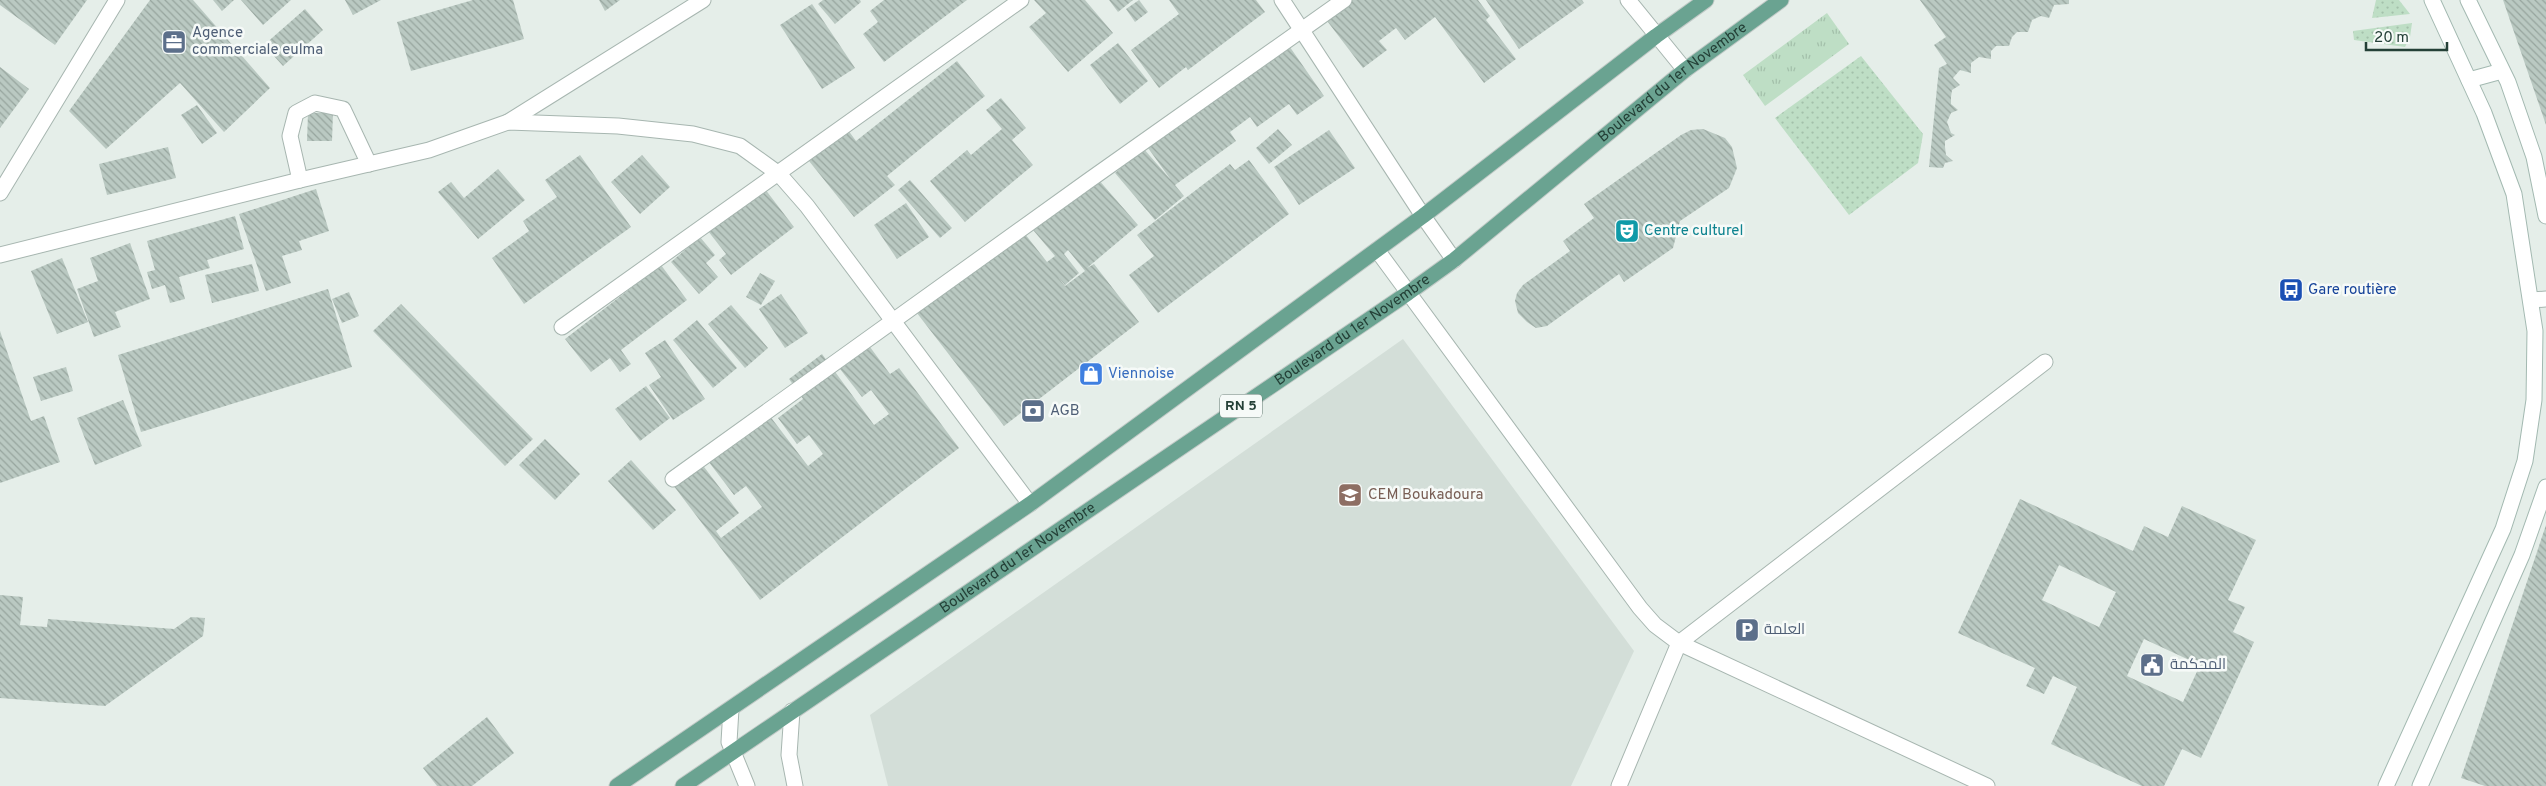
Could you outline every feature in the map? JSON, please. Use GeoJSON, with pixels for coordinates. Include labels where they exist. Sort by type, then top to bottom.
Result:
{"type":"FeatureCollection","features":[{"type":"Feature","properties":{"kind":"main road"},"geometry":{"type":"LineString","coordinates":[[617,786],[1030,504],[1423,216],[1656,36],[1706,0]]}},
{"type":"Feature","properties":{"kind":"main road","name":"Boulevard du 1er Novembre"},"geometry":{"type":"LineString","coordinates":[[683,786],[1408,293],[1454,260],[1685,70],[1781,0]]}},
{"type":"Feature","properties":{"kind":"street"},"geometry":{"type":"LineString","coordinates":[[0,255],[300,180],[429,150],[508,122],[703,0]]}},
{"type":"Feature","properties":{"kind":"street"},"geometry":{"type":"LineString","coordinates":[[562,327],[1021,0]]}},
{"type":"Feature","properties":{"kind":"street"},"geometry":{"type":"LineString","coordinates":[[1282,0],[1423,216],[1454,260]]}},
{"type":"Feature","properties":{"kind":"street"},"geometry":{"type":"LineString","coordinates":[[673,479],[1344,0]]}},
{"type":"Feature","properties":{"kind":"street"},"geometry":{"type":"LineString","coordinates":[[1628,0],[1685,70]]}},
{"type":"Feature","properties":{"kind":"street"},"geometry":{"type":"LineString","coordinates":[[2386,786],[2503,529],[2525,461],[2534,400],[2535,331],[2538,299],[2514,194],[2469,80],[2432,0]]}},
{"type":"Feature","properties":{"kind":"street"},"geometry":{"type":"LineString","coordinates":[[2468,0],[2502,71],[2534,157],[2546,216]]}},
{"type":"Feature","properties":{"kind":"street"},"geometry":{"type":"LineString","coordinates":[[0,193],[110,2]]}},
{"type":"Feature","properties":{"kind":"street"},"geometry":{"type":"LineString","coordinates":[[2469,80],[2502,71]]}},
{"type":"Feature","properties":{"kind":"street"},"geometry":{"type":"LineString","coordinates":[[300,180],[290,136],[296,113],[315,103],[343,110],[370,164]]}},
{"type":"Feature","properties":{"kind":"street"},"geometry":{"type":"LineString","coordinates":[[508,122],[618,126],[693,134],[740,146],[779,174],[807,206],[1030,504]]}},
{"type":"Feature","properties":{"kind":"street"},"geometry":{"type":"LineString","coordinates":[[1376,250],[1640,608],[1655,625],[1679,644],[1987,786]]}},
{"type":"Feature","properties":{"kind":"street"},"geometry":{"type":"LineString","coordinates":[[1619,786],[1679,644],[2045,362]]}},
{"type":"Feature","properties":{"kind":"street"},"geometry":{"type":"LineString","coordinates":[[2420,786],[2522,555],[2546,487]]}},
{"type":"Feature","properties":{"kind":"street"},"geometry":{"type":"LineString","coordinates":[[731,709],[728,728],[732,754],[747,786]]}},
{"type":"Feature","properties":{"kind":"street"},"geometry":{"type":"LineString","coordinates":[[792,711],[789,755],[795,786]]}},
{"type":"Feature","properties":{"kind":"shaded area","name":"CEM Boukadoura"},"geometry":{"type":"Polygon","coordinates":[[[1403,339],[1634,651],[1571,786],[888,786],[870,715],[1403,339]]]}},
{"type":"Feature","properties":{"kind":"green space"},"geometry":{"type":"Polygon","coordinates":[[[2376,0],[2399,0],[2410,14],[2372,18],[2376,0]]]}},
{"type":"Feature","properties":{"kind":"green space"},"geometry":{"type":"Polygon","coordinates":[[[1827,13],[1849,44],[1765,106],[1743,75],[1827,13]]]}},
{"type":"Feature","properties":{"kind":"green space"},"geometry":{"type":"Polygon","coordinates":[[[2412,23],[2410,37],[2405,47],[2354,40],[2353,31],[2412,23]]]}},
{"type":"Feature","properties":{"kind":"green space"},"geometry":{"type":"Polygon","coordinates":[[[1861,56],[1923,134],[1918,163],[1849,215],[1775,118],[1861,56]]]}},
{"type":"Feature","properties":{"kind":"building"},"geometry":{"type":"Polygon","coordinates":[[[0,0],[87,0],[55,45],[0,5],[0,0]]]}},
{"type":"Feature","properties":{"kind":"building","name":"Agence commerciale eulma"},"geometry":{"type":"Polygon","coordinates":[[[150,0],[193,0],[270,88],[224,132],[180,83],[106,149],[69,111],[150,0]]]}},
{"type":"Feature","properties":{"kind":"building"},"geometry":{"type":"Polygon","coordinates":[[[213,0],[234,0],[222,11],[213,0]]]}},
{"type":"Feature","properties":{"kind":"building"},"geometry":{"type":"Polygon","coordinates":[[[241,0],[291,0],[263,25],[241,0]]]}},
{"type":"Feature","properties":{"kind":"building"},"geometry":{"type":"Polygon","coordinates":[[[345,0],[381,0],[353,15],[345,0]]]}},
{"type":"Feature","properties":{"kind":"building"},"geometry":{"type":"Polygon","coordinates":[[[473,0],[513,0],[524,39],[411,71],[397,22],[473,0]]]}},
{"type":"Feature","properties":{"kind":"building"},"geometry":{"type":"Polygon","coordinates":[[[599,0],[620,0],[605,11],[599,0]]]}},
{"type":"Feature","properties":{"kind":"building"},"geometry":{"type":"Polygon","coordinates":[[[823,0],[860,0],[861,2],[835,24],[818,4],[823,0]]]}},
{"type":"Feature","properties":{"kind":"building"},"geometry":{"type":"Polygon","coordinates":[[[884,0],[967,0],[884,62],[863,34],[878,22],[870,11],[884,0]]]}},
{"type":"Feature","properties":{"kind":"building"},"geometry":{"type":"Polygon","coordinates":[[[1034,0],[1085,0],[1113,33],[1068,72],[1029,27],[1046,13],[1034,0]]]}},
{"type":"Feature","properties":{"kind":"building"},"geometry":{"type":"Polygon","coordinates":[[[1109,0],[1133,0],[1118,12],[1109,0]]]}},
{"type":"Feature","properties":{"kind":"building"},"geometry":{"type":"Polygon","coordinates":[[[1139,0],[1148,12],[1135,22],[1126,9],[1139,0]]]}},
{"type":"Feature","properties":{"kind":"building"},"geometry":{"type":"Polygon","coordinates":[[[1169,0],[1256,0],[1265,12],[1188,70],[1186,67],[1159,88],[1131,50],[1179,14],[1169,0]]]}},
{"type":"Feature","properties":{"kind":"building"},"geometry":{"type":"Polygon","coordinates":[[[1338,0],[1478,0],[1490,16],[1486,20],[1516,59],[1484,83],[1435,17],[1405,40],[1396,28],[1379,41],[1387,50],[1363,68],[1321,13],[1338,0]]]}},
{"type":"Feature","properties":{"kind":"building"},"geometry":{"type":"Polygon","coordinates":[[[1486,0],[1582,0],[1584,3],[1519,49],[1486,0]]]}},
{"type":"Feature","properties":{"kind":"building"},"geometry":{"type":"Polygon","coordinates":[[[1920,0],[2069,0],[2069,4],[2054,5],[2049,18],[2041,16],[2032,20],[2028,32],[2017,32],[2012,37],[2009,46],[1996,46],[1991,51],[1991,59],[1979,57],[1971,63],[1971,73],[1960,70],[1953,78],[1960,85],[1952,90],[1951,104],[1958,110],[1951,113],[1947,122],[1951,133],[1955,135],[1945,141],[1945,147],[1946,155],[1953,161],[1945,163],[1943,168],[1929,167],[1939,68],[1947,64],[1934,45],[1946,37],[1920,0]]]}},
{"type":"Feature","properties":{"kind":"building"},"geometry":{"type":"Polygon","coordinates":[[[2503,0],[2546,0],[2546,125],[2503,0]]]}},
{"type":"Feature","properties":{"kind":"building"},"geometry":{"type":"Polygon","coordinates":[[[812,4],[855,68],[822,89],[780,25],[812,4]]]}},
{"type":"Feature","properties":{"kind":"building"},"geometry":{"type":"Polygon","coordinates":[[[305,9],[323,30],[283,66],[264,45],[305,9]]]}},
{"type":"Feature","properties":{"kind":"building"},"geometry":{"type":"Polygon","coordinates":[[[1285,40],[1324,96],[1297,115],[1289,104],[1257,127],[1250,117],[1230,132],[1236,141],[1175,185],[1184,196],[1155,220],[1115,173],[1143,148],[1171,180],[1143,141],[1285,40]]]}},
{"type":"Feature","properties":{"kind":"building"},"geometry":{"type":"Polygon","coordinates":[[[1118,43],[1148,81],[1120,104],[1090,65],[1118,43]]]}},
{"type":"Feature","properties":{"kind":"building"},"geometry":{"type":"Polygon","coordinates":[[[957,61],[985,96],[887,176],[895,185],[854,217],[809,161],[848,130],[856,141],[957,61]]]}},
{"type":"Feature","properties":{"kind":"building"},"geometry":{"type":"Polygon","coordinates":[[[0,67],[29,89],[0,128],[0,67]]]}},
{"type":"Feature","properties":{"kind":"building"},"geometry":{"type":"Polygon","coordinates":[[[1001,98],[1026,128],[1012,140],[1033,165],[965,222],[930,181],[967,150],[971,155],[1002,129],[986,110],[1001,98]]]}},
{"type":"Feature","properties":{"kind":"building"},"geometry":{"type":"Polygon","coordinates":[[[197,105],[217,133],[202,144],[181,115],[197,105]]]}},
{"type":"Feature","properties":{"kind":"building"},"geometry":{"type":"Polygon","coordinates":[[[308,113],[333,113],[332,141],[307,141],[308,113]]]}},
{"type":"Feature","properties":{"kind":"building"},"geometry":{"type":"Polygon","coordinates":[[[1278,129],[1292,145],[1269,164],[1256,148],[1278,129]]]}},
{"type":"Feature","properties":{"kind":"building","name":"Centre culturel"},"geometry":{"type":"Polygon","coordinates":[[[1703,129],[1725,138],[1732,147],[1737,168],[1729,188],[1680,221],[1673,248],[1624,282],[1619,274],[1547,326],[1536,328],[1527,322],[1518,313],[1515,301],[1517,293],[1523,285],[1570,251],[1563,241],[1594,218],[1584,204],[1681,135],[1691,130],[1703,129]]]}},
{"type":"Feature","properties":{"kind":"building"},"geometry":{"type":"Polygon","coordinates":[[[1329,130],[1355,168],[1299,205],[1274,167],[1329,130]]]}},
{"type":"Feature","properties":{"kind":"building"},"geometry":{"type":"Polygon","coordinates":[[[168,147],[176,178],[107,195],[99,164],[168,147]]]}},
{"type":"Feature","properties":{"kind":"building"},"geometry":{"type":"Polygon","coordinates":[[[580,155],[631,227],[524,304],[492,258],[529,231],[523,221],[557,197],[545,180],[580,155]]]}},
{"type":"Feature","properties":{"kind":"building"},"geometry":{"type":"Polygon","coordinates":[[[642,155],[670,187],[640,214],[611,182],[642,155]]]}},
{"type":"Feature","properties":{"kind":"building"},"geometry":{"type":"Polygon","coordinates":[[[1249,160],[1289,214],[1158,313],[1129,275],[1154,256],[1137,235],[1230,164],[1235,170],[1249,160]]]}},
{"type":"Feature","properties":{"kind":"building"},"geometry":{"type":"Polygon","coordinates":[[[498,169],[525,200],[478,239],[438,192],[451,182],[464,198],[498,169]]]}},
{"type":"Feature","properties":{"kind":"building"},"geometry":{"type":"Polygon","coordinates":[[[1091,171],[1138,225],[1087,268],[1094,264],[1139,322],[1004,426],[910,304],[1018,225],[1047,262],[1055,256],[1028,224],[1091,171]],[[1068,250],[1064,254],[1079,273],[1065,285],[1057,276],[1065,286],[1085,271],[1068,250]]]}},
{"type":"Feature","properties":{"kind":"building"},"geometry":{"type":"Polygon","coordinates":[[[910,180],[952,228],[940,238],[898,190],[910,180]]]}},
{"type":"Feature","properties":{"kind":"building"},"geometry":{"type":"Polygon","coordinates":[[[316,189],[329,231],[299,241],[302,250],[282,256],[291,283],[266,291],[239,214],[316,189]]]}},
{"type":"Feature","properties":{"kind":"building"},"geometry":{"type":"Polygon","coordinates":[[[765,189],[794,227],[731,275],[719,260],[726,254],[708,231],[765,189]]]}},
{"type":"Feature","properties":{"kind":"building"},"geometry":{"type":"Polygon","coordinates":[[[906,203],[929,237],[897,259],[874,225],[906,203]]]}},
{"type":"Feature","properties":{"kind":"building"},"geometry":{"type":"Polygon","coordinates":[[[235,216],[244,249],[207,260],[210,268],[179,277],[185,299],[170,303],[165,285],[152,289],[147,272],[155,270],[147,241],[235,216]]]}},
{"type":"Feature","properties":{"kind":"building"},"geometry":{"type":"Polygon","coordinates":[[[700,237],[715,255],[706,263],[718,277],[699,294],[671,262],[700,237]]]}},
{"type":"Feature","properties":{"kind":"building"},"geometry":{"type":"Polygon","coordinates":[[[130,243],[150,299],[115,312],[121,327],[94,337],[77,289],[98,281],[90,258],[130,243]]]}},
{"type":"Feature","properties":{"kind":"building"},"geometry":{"type":"Polygon","coordinates":[[[62,258],[88,322],[57,334],[31,271],[62,258]]]}},
{"type":"Feature","properties":{"kind":"building"},"geometry":{"type":"Polygon","coordinates":[[[252,264],[259,291],[212,303],[205,275],[252,264]]]}},
{"type":"Feature","properties":{"kind":"building"},"geometry":{"type":"Polygon","coordinates":[[[661,265],[687,300],[621,350],[631,364],[620,372],[610,358],[591,372],[565,339],[661,265]]]}},
{"type":"Feature","properties":{"kind":"building"},"geometry":{"type":"Polygon","coordinates":[[[760,273],[775,281],[761,305],[746,297],[760,273]]]}},
{"type":"Feature","properties":{"kind":"building"},"geometry":{"type":"Polygon","coordinates":[[[328,289],[352,367],[141,432],[118,355],[328,289]]]}},
{"type":"Feature","properties":{"kind":"building"},"geometry":{"type":"Polygon","coordinates":[[[349,292],[359,316],[342,323],[332,299],[349,292]]]}},
{"type":"Feature","properties":{"kind":"building"},"geometry":{"type":"Polygon","coordinates":[[[781,294],[808,333],[785,348],[759,309],[781,294]]]}},
{"type":"Feature","properties":{"kind":"building"},"geometry":{"type":"Polygon","coordinates":[[[401,304],[533,439],[505,466],[373,331],[401,304]]]}},
{"type":"Feature","properties":{"kind":"building"},"geometry":{"type":"Polygon","coordinates":[[[731,305],[768,348],[745,368],[708,324],[731,305]]]}},
{"type":"Feature","properties":{"kind":"building"},"geometry":{"type":"Polygon","coordinates":[[[697,320],[737,368],[713,388],[673,340],[697,320]]]}},
{"type":"Feature","properties":{"kind":"building"},"geometry":{"type":"Polygon","coordinates":[[[0,331],[31,421],[44,416],[60,462],[0,483],[0,331]]]}},
{"type":"Feature","properties":{"kind":"building"},"geometry":{"type":"Polygon","coordinates":[[[665,340],[705,399],[673,420],[649,385],[661,377],[645,353],[665,340]]]}},
{"type":"Feature","properties":{"kind":"building"},"geometry":{"type":"Polygon","coordinates":[[[870,347],[890,374],[899,368],[959,448],[760,600],[667,477],[695,455],[739,513],[716,531],[721,538],[762,507],[746,486],[734,495],[705,457],[766,411],[808,466],[823,454],[809,435],[797,444],[778,418],[803,399],[789,379],[822,354],[874,425],[889,414],[871,390],[862,397],[840,369],[870,347]]]}},
{"type":"Feature","properties":{"kind":"building"},"geometry":{"type":"Polygon","coordinates":[[[66,367],[73,391],[41,401],[33,377],[66,367]]]}},
{"type":"Feature","properties":{"kind":"building"},"geometry":{"type":"Polygon","coordinates":[[[646,386],[670,418],[640,441],[615,409],[646,386]]]}},
{"type":"Feature","properties":{"kind":"building"},"geometry":{"type":"Polygon","coordinates":[[[123,400],[142,446],[95,465],[77,418],[123,400]]]}},
{"type":"Feature","properties":{"kind":"building"},"geometry":{"type":"Polygon","coordinates":[[[545,439],[580,474],[555,500],[519,465],[545,439]]]}},
{"type":"Feature","properties":{"kind":"building"},"geometry":{"type":"Polygon","coordinates":[[[631,460],[676,510],[653,530],[608,481],[631,460]]]}},
{"type":"Feature","properties":{"kind":"building"},"geometry":{"type":"Polygon","coordinates":[[[2020,499],[2133,551],[2144,526],[2168,537],[2182,506],[2256,540],[2228,600],[2245,607],[2233,632],[2254,642],[2201,758],[2182,749],[2164,786],[2142,786],[2051,744],[2077,687],[2053,676],[2044,694],[2026,686],[2035,668],[1958,633],[2020,499]],[[2059,565],[2042,600],[2099,627],[2116,592],[2059,565]],[[2144,639],[2127,676],[2183,702],[2200,665],[2144,639]]]}},
{"type":"Feature","properties":{"kind":"building"},"geometry":{"type":"Polygon","coordinates":[[[2546,525],[2546,786],[2485,786],[2461,778],[2546,525]]]}},
{"type":"Feature","properties":{"kind":"building"},"geometry":{"type":"Polygon","coordinates":[[[0,595],[23,597],[20,625],[47,627],[48,619],[174,629],[191,617],[205,618],[203,636],[105,706],[0,698],[0,595]]]}},
{"type":"Feature","properties":{"kind":"building"},"geometry":{"type":"Polygon","coordinates":[[[487,717],[514,753],[472,786],[437,786],[423,768],[487,717]]]}},
{"type":"Feature","properties":{"kind":"place","name":"Agence commerciale eulma"},"geometry":{"type":"Point","coordinates":[174,42]}},
{"type":"Feature","properties":{"kind":"place","name":"Centre culturel"},"geometry":{"type":"Point","coordinates":[1627,231]}},
{"type":"Feature","properties":{"kind":"place","name":"Gare routière"},"geometry":{"type":"Point","coordinates":[2291,290]}},
{"type":"Feature","properties":{"kind":"place","name":"Viennoise"},"geometry":{"type":"Point","coordinates":[1091,374]}},
{"type":"Feature","properties":{"kind":"place","name":"AGB"},"geometry":{"type":"Point","coordinates":[1033,411]}},
{"type":"Feature","properties":{"kind":"place","name":"CEM Boukadoura"},"geometry":{"type":"Point","coordinates":[1350,495]}},
{"type":"Feature","properties":{"kind":"place","name":"العلمة"},"geometry":{"type":"Point","coordinates":[1747,630]}},
{"type":"Feature","properties":{"kind":"place","name":"المحكمة"},"geometry":{"type":"Point","coordinates":[2152,665]}}]}
